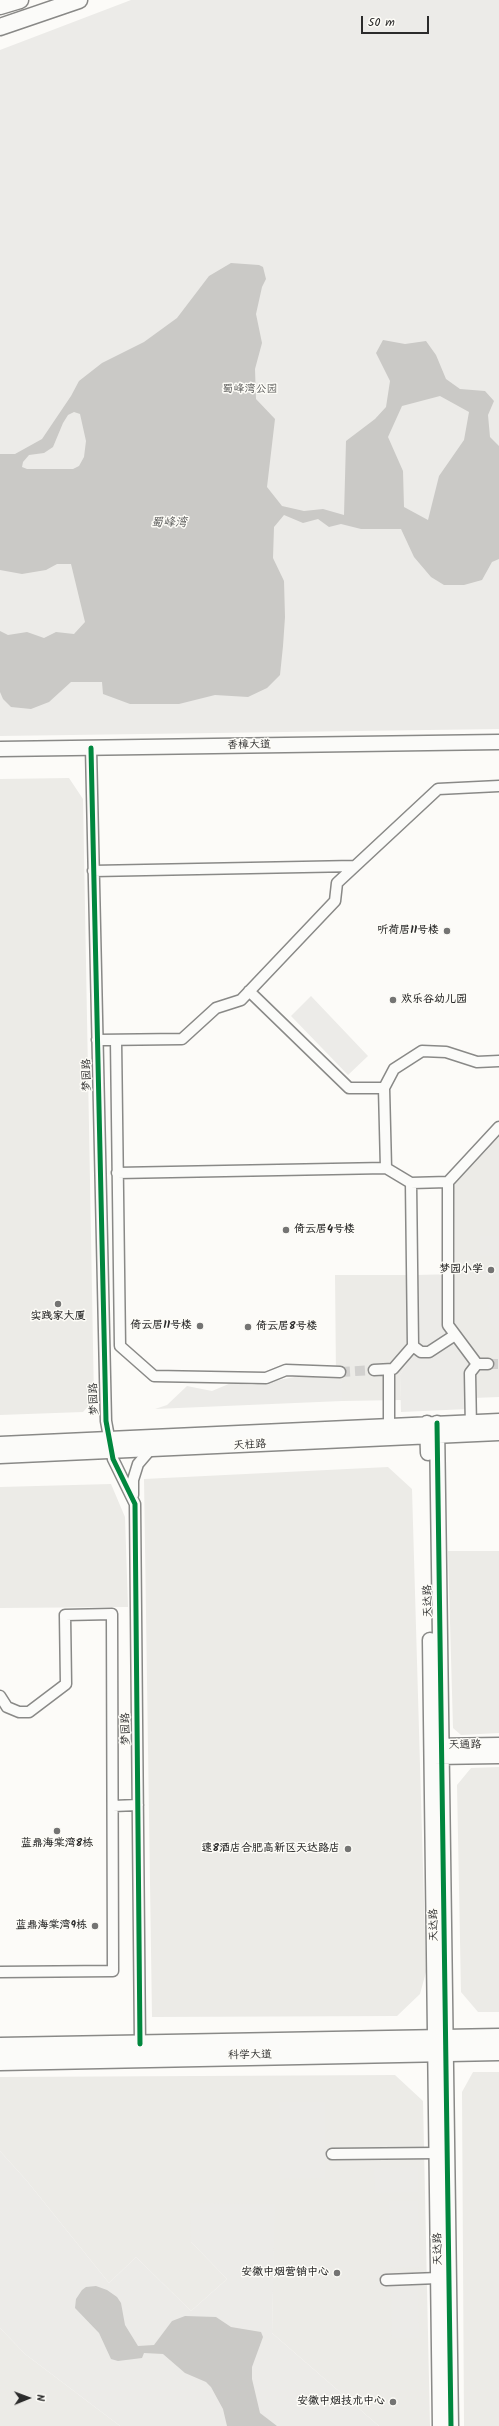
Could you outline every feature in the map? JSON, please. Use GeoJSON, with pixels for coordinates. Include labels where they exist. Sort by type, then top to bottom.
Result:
{"type":"FeatureCollection","features":[{"type":"Feature","properties":{"kind":"main road"},"geometry":{"type":"LineString","coordinates":[[0,6],[20,0]]}},
{"type":"Feature","properties":{"kind":"main road"},"geometry":{"type":"LineString","coordinates":[[0,27],[79,0]]}},
{"type":"Feature","properties":{"kind":"main road","name":"科学大道"},"geometry":{"type":"LineString","coordinates":[[0,2062],[440,2045],[499,2037]]}},
{"type":"Feature","properties":{"kind":"main road","name":"科学大道"},"geometry":{"type":"LineString","coordinates":[[0,2046],[140,2044],[440,2045],[499,2052]]}},
{"type":"Feature","properties":{"kind":"street","name":"香樟大道"},"geometry":{"type":"LineString","coordinates":[[0,755],[91,750],[499,742]]}},
{"type":"Feature","properties":{"kind":"street","name":"香樟大道"},"geometry":{"type":"LineString","coordinates":[[0,749],[499,749]]}},
{"type":"Feature","properties":{"kind":"street","name":"梦园路"},"geometry":{"type":"LineString","coordinates":[[91,750],[105,1413],[109,1446],[133,1497],[140,2044]]}},
{"type":"Feature","properties":{"kind":"street"},"geometry":{"type":"LineString","coordinates":[[97,1040],[182,1039],[216,1008],[241,1000],[335,901],[337,883],[438,789],[499,786]]}},
{"type":"Feature","properties":{"kind":"street"},"geometry":{"type":"LineString","coordinates":[[93,871],[355,866]]}},
{"type":"Feature","properties":{"kind":"street"},"geometry":{"type":"LineString","coordinates":[[249,991],[349,1088],[384,1088]]}},
{"type":"Feature","properties":{"kind":"street"},"geometry":{"type":"LineString","coordinates":[[116,1040],[120,1346],[154,1376],[266,1378],[286,1370],[340,1372]]}},
{"type":"Feature","properties":{"kind":"street"},"geometry":{"type":"LineString","coordinates":[[386,1168],[384,1088],[394,1069],[422,1050],[446,1052],[477,1062],[499,1061]]}},
{"type":"Feature","properties":{"kind":"street"},"geometry":{"type":"LineString","coordinates":[[477,1364],[448,1326],[448,1182],[499,1126]]}},
{"type":"Feature","properties":{"kind":"street"},"geometry":{"type":"LineString","coordinates":[[117,1173],[386,1168],[411,1183],[448,1182]]}},
{"type":"Feature","properties":{"kind":"street"},"geometry":{"type":"LineString","coordinates":[[374,1370],[393,1369],[413,1346],[411,1183]]}},
{"type":"Feature","properties":{"kind":"street"},"geometry":{"type":"LineString","coordinates":[[413,1346],[421,1352],[429,1352],[455,1335]]}},
{"type":"Feature","properties":{"kind":"street"},"geometry":{"type":"LineString","coordinates":[[477,1364],[488,1364]]}},
{"type":"Feature","properties":{"kind":"street"},"geometry":{"type":"LineString","coordinates":[[471,1428],[470,1373],[477,1364]]}},
{"type":"Feature","properties":{"kind":"street"},"geometry":{"type":"LineString","coordinates":[[389,1439],[390,1370]]}},
{"type":"Feature","properties":{"kind":"street","name":"天柱路"},"geometry":{"type":"LineString","coordinates":[[0,1444],[109,1446],[150,1450],[389,1439],[432,1430],[471,1428],[499,1421]]}},
{"type":"Feature","properties":{"kind":"street","name":"天柱路"},"geometry":{"type":"LineString","coordinates":[[0,1456],[109,1446],[389,1425],[432,1430]]}},
{"type":"Feature","properties":{"kind":"street","name":"天柱路"},"geometry":{"type":"LineString","coordinates":[[471,1428],[499,1433]]}},
{"type":"Feature","properties":{"kind":"street","name":"天达路"},"geometry":{"type":"LineString","coordinates":[[432,1430],[440,2045],[451,2426]]}},
{"type":"Feature","properties":{"kind":"street"},"geometry":{"type":"LineString","coordinates":[[133,1497],[133,1480],[138,1464],[150,1450]]}},
{"type":"Feature","properties":{"kind":"street"},"geometry":{"type":"LineString","coordinates":[[0,1696],[7,1707],[19,1712],[30,1712],[66,1684],[65,1615],[112,1614],[113,1971],[0,1972]]}},
{"type":"Feature","properties":{"kind":"street","name":"天通路"},"geometry":{"type":"LineString","coordinates":[[437,1751],[499,1745]]}},
{"type":"Feature","properties":{"kind":"street","name":"天通路"},"geometry":{"type":"LineString","coordinates":[[437,1751],[499,1756]]}},
{"type":"Feature","properties":{"kind":"street"},"geometry":{"type":"LineString","coordinates":[[113,1806],[138,1805]]}},
{"type":"Feature","properties":{"kind":"street","name":"天达路"},"geometry":{"type":"LineString","coordinates":[[440,2045],[436,2153],[440,2426]]}},
{"type":"Feature","properties":{"kind":"street"},"geometry":{"type":"LineString","coordinates":[[332,2154],[436,2153]]}},
{"type":"Feature","properties":{"kind":"street"},"geometry":{"type":"LineString","coordinates":[[386,2280],[438,2278]]}},
{"type":"Feature","properties":{"kind":"shaded area"},"geometry":{"type":"Polygon","coordinates":[[[69,778],[83,799],[94,1400],[83,1412],[0,1415],[0,779],[69,778]]]}},
{"type":"Feature","properties":{"kind":"shaded area"},"geometry":{"type":"Polygon","coordinates":[[[499,1137],[499,1397],[473,1398],[467,1342],[457,1330],[456,1325],[454,1185],[499,1137]]]}},
{"type":"Feature","properties":{"kind":"shaded area"},"geometry":{"type":"Polygon","coordinates":[[[335,1275],[416,1275],[416,1353],[408,1361],[400,1375],[401,1400],[342,1401],[342,1381],[336,1376],[335,1275]]]}},
{"type":"Feature","properties":{"kind":"shaded area"},"geometry":{"type":"Polygon","coordinates":[[[388,1467],[412,1489],[426,1972],[420,1994],[397,2016],[152,2017],[144,1479],[388,1467]]]}},
{"type":"Feature","properties":{"kind":"shaded area"},"geometry":{"type":"Polygon","coordinates":[[[111,1484],[125,1517],[128,1607],[0,1608],[0,1487],[111,1484]]]}},
{"type":"Feature","properties":{"kind":"shaded area"},"geometry":{"type":"Polygon","coordinates":[[[448,1551],[499,1551],[499,1733],[461,1735],[453,1728],[448,1551]]]}},
{"type":"Feature","properties":{"kind":"shaded area"},"geometry":{"type":"Polygon","coordinates":[[[499,1767],[499,2012],[478,2012],[461,1992],[457,1785],[471,1768],[499,1767]]]}},
{"type":"Feature","properties":{"kind":"shaded area"},"geometry":{"type":"Polygon","coordinates":[[[473,2072],[499,2072],[499,2426],[464,2426],[462,2092],[473,2072]]]}},
{"type":"Feature","properties":{"kind":"shaded area"},"geometry":{"type":"Polygon","coordinates":[[[395,2075],[423,2101],[430,2426],[379,2426],[272,2333],[274,2204],[191,2242],[227,2279],[191,2311],[136,2257],[109,2283],[27,2181],[0,2151],[0,2077],[395,2075]]]}},
{"type":"Feature","properties":{"kind":"shaded area"},"geometry":{"type":"Polygon","coordinates":[[[0,2328],[25,2354],[120,2426],[0,2426],[0,2328]]]}},
{"type":"Feature","properties":{"kind":"green space","name":"蜀峰湾公园"},"geometry":{"type":"Polygon","coordinates":[[[131,0],[499,0],[499,729],[0,736],[0,50],[131,0]]]}},
{"type":"Feature","properties":{"kind":"green space"},"geometry":{"type":"Polygon","coordinates":[[[311,996],[368,1056],[348,1075],[291,1016],[311,996]]]}},
{"type":"Feature","properties":{"kind":"green space"},"geometry":{"type":"Polygon","coordinates":[[[480,1236],[499,1236],[499,1256],[480,1256],[480,1236]]]}},
{"type":"Feature","properties":{"kind":"green space"},"geometry":{"type":"Polygon","coordinates":[[[499,1267],[499,1282],[495,1277],[482,1277],[481,1268],[499,1267]]]}},
{"type":"Feature","properties":{"kind":"green space"},"geometry":{"type":"Polygon","coordinates":[[[456,1274],[457,1330],[472,1348],[473,1398],[468,1409],[401,1412],[400,1375],[408,1361],[416,1353],[416,1275],[456,1274]]]}},
{"type":"Feature","properties":{"kind":"green space"},"geometry":{"type":"Polygon","coordinates":[[[499,1283],[499,1334],[491,1324],[488,1301],[491,1292],[499,1283]]]}},
{"type":"Feature","properties":{"kind":"green space"},"geometry":{"type":"Polygon","coordinates":[[[300,1376],[339,1377],[342,1381],[342,1401],[155,1409],[167,1405],[187,1386],[212,1391],[231,1383],[252,1385],[300,1376]]]}},
{"type":"Feature","properties":{"kind":"green space"},"geometry":{"type":"Polygon","coordinates":[[[279,2102],[325,2102],[325,2178],[280,2179],[279,2102]]]}},
{"type":"Feature","properties":{"kind":"green space"},"geometry":{"type":"Polygon","coordinates":[[[0,2151],[27,2181],[109,2283],[136,2257],[191,2311],[227,2279],[191,2242],[190,2203],[275,2204],[272,2333],[379,2426],[120,2426],[25,2354],[0,2328],[0,2151]]]}},
{"type":"Feature","properties":{"kind":"green space"},"geometry":{"type":"Polygon","coordinates":[[[418,2167],[418,2192],[375,2193],[374,2168],[418,2167]]]}},
{"type":"Feature","properties":{"kind":"green space"},"geometry":{"type":"Polygon","coordinates":[[[389,2201],[418,2201],[420,2267],[390,2268],[389,2201]]]}},
{"type":"Feature","properties":{"kind":"green space"},"geometry":{"type":"Polygon","coordinates":[[[418,2284],[419,2338],[392,2338],[391,2285],[418,2284]]]}},
{"type":"Feature","properties":{"kind":"water","name":"蜀峰湾"},"geometry":{"type":"Polygon","coordinates":[[[231,263],[259,265],[263,267],[266,279],[262,287],[256,314],[262,343],[255,369],[256,399],[275,419],[267,487],[282,506],[304,511],[323,509],[344,515],[346,441],[375,419],[386,407],[390,381],[376,353],[383,340],[405,344],[426,341],[436,355],[446,379],[460,389],[485,391],[494,401],[488,415],[490,437],[499,446],[499,559],[492,562],[482,580],[464,585],[444,585],[431,577],[414,557],[401,529],[361,529],[341,524],[329,527],[318,519],[303,523],[284,515],[274,527],[273,558],[284,581],[285,617],[283,646],[280,675],[267,688],[248,697],[215,695],[179,704],[130,704],[103,694],[102,682],[71,682],[49,702],[31,709],[11,707],[3,699],[0,692],[0,631],[8,635],[27,632],[44,638],[56,632],[74,634],[85,622],[71,564],[57,564],[46,570],[22,574],[0,570],[0,454],[15,454],[42,439],[71,396],[79,381],[102,363],[144,342],[177,318],[209,276],[231,263]],[[440,396],[402,406],[388,437],[403,471],[404,507],[428,520],[439,476],[464,440],[469,412],[440,396]],[[74,412],[68,415],[63,423],[53,447],[44,453],[29,455],[23,462],[22,467],[27,469],[73,469],[79,466],[84,457],[86,441],[80,414],[74,412]]]}},
{"type":"Feature","properties":{"kind":"water"},"geometry":{"type":"Polygon","coordinates":[[[96,2286],[107,2290],[117,2297],[121,2303],[125,2325],[138,2346],[154,2345],[172,2321],[185,2316],[216,2317],[231,2327],[261,2332],[263,2337],[252,2367],[252,2379],[260,2413],[277,2426],[227,2426],[223,2409],[211,2387],[206,2382],[185,2373],[163,2354],[144,2353],[142,2358],[118,2361],[111,2359],[99,2333],[75,2308],[76,2299],[82,2290],[86,2287],[96,2286]]]}},
{"type":"Feature","properties":{"kind":"tunnel"},"geometry":{"type":"LineString","coordinates":[[488,1364],[499,1364]]}},
{"type":"Feature","properties":{"kind":"tunnel"},"geometry":{"type":"LineString","coordinates":[[340,1372],[374,1370]]}},
{"type":"Feature","properties":{"kind":"cycle path"},"geometry":{"type":"LineString","coordinates":[[91,748],[106,1421],[113,1459],[135,1504],[140,2044]]}},
{"type":"Feature","properties":{"kind":"cycle path"},"geometry":{"type":"LineString","coordinates":[[437,1423],[451,2426]]}},
{"type":"Feature","properties":{"kind":"place","name":"听荷居11号楼"},"geometry":{"type":"Point","coordinates":[447,931]}},
{"type":"Feature","properties":{"kind":"place","name":"欢乐谷幼儿园"},"geometry":{"type":"Point","coordinates":[393,1000]}},
{"type":"Feature","properties":{"kind":"place","name":"倚云居4号楼"},"geometry":{"type":"Point","coordinates":[286,1230]}},
{"type":"Feature","properties":{"kind":"place","name":"梦园小学"},"geometry":{"type":"Point","coordinates":[491,1270]}},
{"type":"Feature","properties":{"kind":"place","name":"实践家大厦"},"geometry":{"type":"Point","coordinates":[58,1304]}},
{"type":"Feature","properties":{"kind":"place","name":"倚云居11号楼"},"geometry":{"type":"Point","coordinates":[200,1326]}},
{"type":"Feature","properties":{"kind":"place","name":"倚云居8号楼"},"geometry":{"type":"Point","coordinates":[248,1327]}},
{"type":"Feature","properties":{"kind":"place","name":"蓝鼎海棠湾8栋"},"geometry":{"type":"Point","coordinates":[57,1831]}},
{"type":"Feature","properties":{"kind":"place","name":"速8酒店合肥高新区天达路店"},"geometry":{"type":"Point","coordinates":[348,1849]}},
{"type":"Feature","properties":{"kind":"place","name":"蓝鼎海棠湾9栋"},"geometry":{"type":"Point","coordinates":[95,1926]}},
{"type":"Feature","properties":{"kind":"place","name":"安徽中烟营销中心"},"geometry":{"type":"Point","coordinates":[337,2273]}},
{"type":"Feature","properties":{"kind":"place","name":"安徽中烟技术中心"},"geometry":{"type":"Point","coordinates":[393,2402]}}]}
